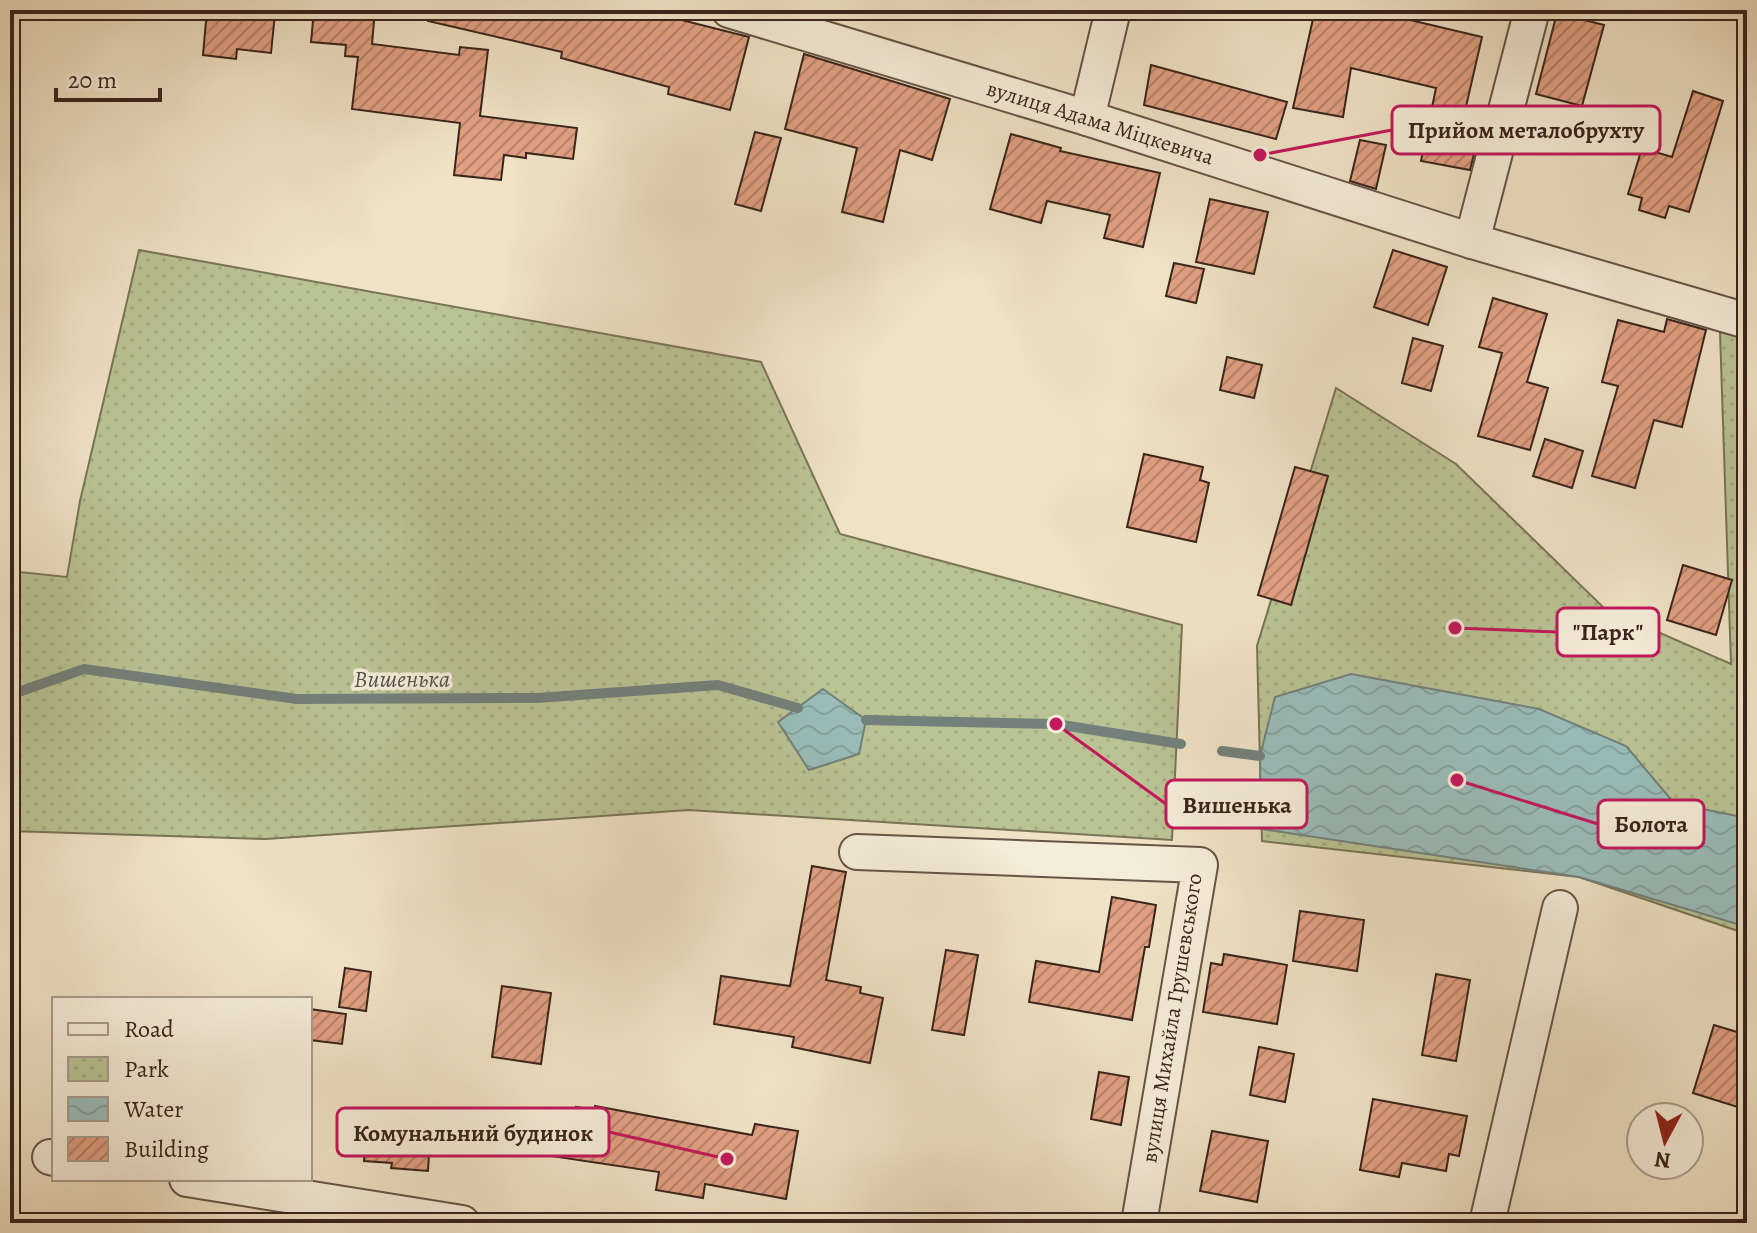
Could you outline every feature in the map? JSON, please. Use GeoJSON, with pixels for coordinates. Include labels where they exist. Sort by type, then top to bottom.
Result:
{"type":"FeatureCollection","features":[{"type":"Feature","properties":{"kind":"street","name":"вулиця Адама Міцкевича"},"geometry":{"type":"LineString","coordinates":[[729,10],[1087,118],[1472,241],[1747,321]]}},
{"type":"Feature","properties":{"kind":"street"},"geometry":{"type":"LineString","coordinates":[[1087,118],[1113,10]]}},
{"type":"Feature","properties":{"kind":"street"},"geometry":{"type":"LineString","coordinates":[[1472,241],[1532,10]]}},
{"type":"Feature","properties":{"kind":"street","name":"вулиця Михайла Грушевського"},"geometry":{"type":"LineString","coordinates":[[857,852],[1200,865],[1139,1223]]}},
{"type":"Feature","properties":{"kind":"street"},"geometry":{"type":"LineString","coordinates":[[1487,1223],[1560,908]]}},
{"type":"Feature","properties":{"kind":"street"},"geometry":{"type":"LineString","coordinates":[[200,1181],[462,1223]]}},
{"type":"Feature","properties":{"kind":"green space"},"geometry":{"type":"Polygon","coordinates":[[[139,250],[761,362],[840,534],[1182,625],[1172,840],[689,810],[266,839],[10,831],[10,571],[67,577],[80,501],[139,250]]]}},
{"type":"Feature","properties":{"kind":"green space"},"geometry":{"type":"Polygon","coordinates":[[[1720,332],[1747,337],[1747,934],[1579,877],[1262,841],[1257,646],[1336,388],[1456,464],[1605,609],[1731,664],[1720,332]]]}},
{"type":"Feature","properties":{"kind":"water"},"geometry":{"type":"Polygon","coordinates":[[[1351,674],[1539,709],[1626,746],[1674,803],[1747,818],[1747,927],[1579,877],[1261,829],[1260,756],[1275,697],[1351,674]]]}},
{"type":"Feature","properties":{"kind":"water"},"geometry":{"type":"Polygon","coordinates":[[[823,689],[866,720],[859,754],[809,770],[778,722],[823,689]]]}},
{"type":"Feature","properties":{"kind":"building"},"geometry":{"type":"Polygon","coordinates":[[[207,10],[275,14],[271,53],[237,49],[236,59],[203,55],[207,10]]]}},
{"type":"Feature","properties":{"kind":"building"},"geometry":{"type":"Polygon","coordinates":[[[314,10],[375,10],[372,44],[459,55],[460,47],[488,50],[480,116],[577,128],[573,159],[526,153],[526,158],[504,155],[501,180],[454,175],[460,123],[352,109],[358,57],[345,56],[346,45],[311,42],[314,10]]]}},
{"type":"Feature","properties":{"kind":"building"},"geometry":{"type":"Polygon","coordinates":[[[429,10],[642,10],[749,37],[730,110],[668,94],[669,87],[561,58],[562,52],[428,21],[429,10]]]}},
{"type":"Feature","properties":{"kind":"building"},"geometry":{"type":"Polygon","coordinates":[[[1315,10],[1368,10],[1482,37],[1465,111],[1484,115],[1470,170],[1421,161],[1436,88],[1351,68],[1343,117],[1293,108],[1315,10]]]}},
{"type":"Feature","properties":{"kind":"building"},"geometry":{"type":"Polygon","coordinates":[[[1557,13],[1604,25],[1582,106],[1536,94],[1557,13]]]}},
{"type":"Feature","properties":{"kind":"building"},"geometry":{"type":"Polygon","coordinates":[[[804,54],[950,99],[932,160],[900,150],[883,222],[842,212],[857,148],[785,129],[804,54]]]}},
{"type":"Feature","properties":{"kind":"building"},"geometry":{"type":"Polygon","coordinates":[[[1151,65],[1287,102],[1276,139],[1144,105],[1151,65]]]}},
{"type":"Feature","properties":{"kind":"building"},"geometry":{"type":"Polygon","coordinates":[[[1693,91],[1723,101],[1689,212],[1669,206],[1665,218],[1639,210],[1642,198],[1628,194],[1642,148],[1672,157],[1693,91]]]}},
{"type":"Feature","properties":{"kind":"building"},"geometry":{"type":"Polygon","coordinates":[[[755,132],[781,138],[761,211],[735,204],[755,132]]]}},
{"type":"Feature","properties":{"kind":"building"},"geometry":{"type":"Polygon","coordinates":[[[1011,134],[1061,148],[1060,151],[1160,173],[1143,247],[1104,238],[1110,215],[1047,201],[1041,223],[990,209],[1011,134]]]}},
{"type":"Feature","properties":{"kind":"building"},"geometry":{"type":"Polygon","coordinates":[[[1360,140],[1386,145],[1376,189],[1350,181],[1360,140]]]}},
{"type":"Feature","properties":{"kind":"building"},"geometry":{"type":"Polygon","coordinates":[[[1210,199],[1268,212],[1254,274],[1196,262],[1210,199]]]}},
{"type":"Feature","properties":{"kind":"building"},"geometry":{"type":"Polygon","coordinates":[[[1393,250],[1447,267],[1428,325],[1374,307],[1393,250]]]}},
{"type":"Feature","properties":{"kind":"building"},"geometry":{"type":"Polygon","coordinates":[[[1174,263],[1204,269],[1196,303],[1166,296],[1174,263]]]}},
{"type":"Feature","properties":{"kind":"building"},"geometry":{"type":"Polygon","coordinates":[[[1493,298],[1547,314],[1527,382],[1548,388],[1530,450],[1478,436],[1502,353],[1479,347],[1493,298]]]}},
{"type":"Feature","properties":{"kind":"building"},"geometry":{"type":"Polygon","coordinates":[[[1667,319],[1706,330],[1682,427],[1654,420],[1635,488],[1592,476],[1618,386],[1602,382],[1618,320],[1664,332],[1667,319]]]}},
{"type":"Feature","properties":{"kind":"building"},"geometry":{"type":"Polygon","coordinates":[[[1413,338],[1443,346],[1431,391],[1402,383],[1413,338]]]}},
{"type":"Feature","properties":{"kind":"building"},"geometry":{"type":"Polygon","coordinates":[[[1227,357],[1262,365],[1254,398],[1220,390],[1227,357]]]}},
{"type":"Feature","properties":{"kind":"building"},"geometry":{"type":"Polygon","coordinates":[[[1545,439],[1583,451],[1572,488],[1533,476],[1545,439]]]}},
{"type":"Feature","properties":{"kind":"building"},"geometry":{"type":"Polygon","coordinates":[[[1144,454],[1203,467],[1200,480],[1209,483],[1196,542],[1127,527],[1144,454]]]}},
{"type":"Feature","properties":{"kind":"building"},"geometry":{"type":"Polygon","coordinates":[[[1295,467],[1328,476],[1291,605],[1258,595],[1295,467]]]}},
{"type":"Feature","properties":{"kind":"building"},"geometry":{"type":"Polygon","coordinates":[[[1683,565],[1732,580],[1716,635],[1667,620],[1683,565]]]}},
{"type":"Feature","properties":{"kind":"building"},"geometry":{"type":"Polygon","coordinates":[[[812,866],[846,872],[826,980],[861,987],[860,993],[883,998],[870,1063],[792,1047],[794,1037],[714,1024],[721,976],[790,986],[812,866]]]}},
{"type":"Feature","properties":{"kind":"building"},"geometry":{"type":"Polygon","coordinates":[[[1112,897],[1156,905],[1132,1020],[1029,1002],[1036,961],[1099,972],[1112,897]]]}},
{"type":"Feature","properties":{"kind":"building"},"geometry":{"type":"Polygon","coordinates":[[[1300,911],[1364,920],[1357,971],[1293,961],[1300,911]]]}},
{"type":"Feature","properties":{"kind":"building"},"geometry":{"type":"Polygon","coordinates":[[[946,950],[978,955],[964,1035],[932,1030],[946,950]]]}},
{"type":"Feature","properties":{"kind":"building"},"geometry":{"type":"Polygon","coordinates":[[[1224,954],[1287,965],[1277,1024],[1203,1012],[1211,963],[1222,965],[1224,954]]]}},
{"type":"Feature","properties":{"kind":"building"},"geometry":{"type":"Polygon","coordinates":[[[345,968],[371,972],[366,1011],[339,1007],[345,968]]]}},
{"type":"Feature","properties":{"kind":"building"},"geometry":{"type":"Polygon","coordinates":[[[1436,974],[1470,980],[1456,1061],[1422,1055],[1436,974]]]}},
{"type":"Feature","properties":{"kind":"building"},"geometry":{"type":"Polygon","coordinates":[[[502,986],[551,993],[541,1064],[492,1057],[502,986]]]}},
{"type":"Feature","properties":{"kind":"building"},"geometry":{"type":"Polygon","coordinates":[[[312,1009],[346,1014],[342,1044],[312,1040],[312,1009]]]}},
{"type":"Feature","properties":{"kind":"building"},"geometry":{"type":"Polygon","coordinates":[[[1714,1025],[1747,1035],[1747,1110],[1693,1093],[1714,1025]]]}},
{"type":"Feature","properties":{"kind":"building"},"geometry":{"type":"Polygon","coordinates":[[[1259,1047],[1294,1054],[1285,1102],[1250,1095],[1259,1047]]]}},
{"type":"Feature","properties":{"kind":"building"},"geometry":{"type":"Polygon","coordinates":[[[1099,1072],[1129,1077],[1121,1125],[1091,1119],[1099,1072]]]}},
{"type":"Feature","properties":{"kind":"building"},"geometry":{"type":"Polygon","coordinates":[[[1373,1099],[1467,1116],[1459,1156],[1449,1154],[1446,1171],[1402,1163],[1399,1177],[1360,1170],[1373,1099]]]}},
{"type":"Feature","properties":{"kind":"building"},"geometry":{"type":"Polygon","coordinates":[[[595,1106],[752,1135],[755,1124],[798,1131],[786,1199],[705,1184],[703,1198],[656,1190],[659,1172],[511,1150],[515,1120],[574,1128],[576,1107],[595,1110],[595,1106]]]}},
{"type":"Feature","properties":{"kind":"building"},"geometry":{"type":"Polygon","coordinates":[[[394,1119],[431,1122],[428,1171],[391,1168],[392,1163],[364,1161],[366,1123],[394,1125],[394,1119]]]}},
{"type":"Feature","properties":{"kind":"building"},"geometry":{"type":"Polygon","coordinates":[[[1212,1131],[1268,1141],[1257,1202],[1200,1191],[1212,1131]]]}},
{"type":"Feature","properties":{"kind":"waterway","name":"Вишенька"},"geometry":{"type":"LineString","coordinates":[[10,695],[84,669],[297,699],[537,698],[718,685],[798,708]]}},
{"type":"Feature","properties":{"kind":"waterway","name":"Вишенька"},"geometry":{"type":"LineString","coordinates":[[866,720],[1056,724],[1181,744]]}},
{"type":"Feature","properties":{"kind":"waterway","name":"Вишенька"},"geometry":{"type":"LineString","coordinates":[[1222,751],[1260,756]]}},
{"type":"Feature","properties":{"kind":"place","name":"Прийом металобрухту"},"geometry":{"type":"Point","coordinates":[1260,155]}},
{"type":"Feature","properties":{"kind":"place","name":"\"Парк\""},"geometry":{"type":"Point","coordinates":[1455,628]}},
{"type":"Feature","properties":{"kind":"place","name":"Вишенька"},"geometry":{"type":"Point","coordinates":[1056,724]}},
{"type":"Feature","properties":{"kind":"place","name":"Болота"},"geometry":{"type":"Point","coordinates":[1457,780]}},
{"type":"Feature","properties":{"kind":"place","name":"Комунальний будинок"},"geometry":{"type":"Point","coordinates":[727,1159]}}]}
